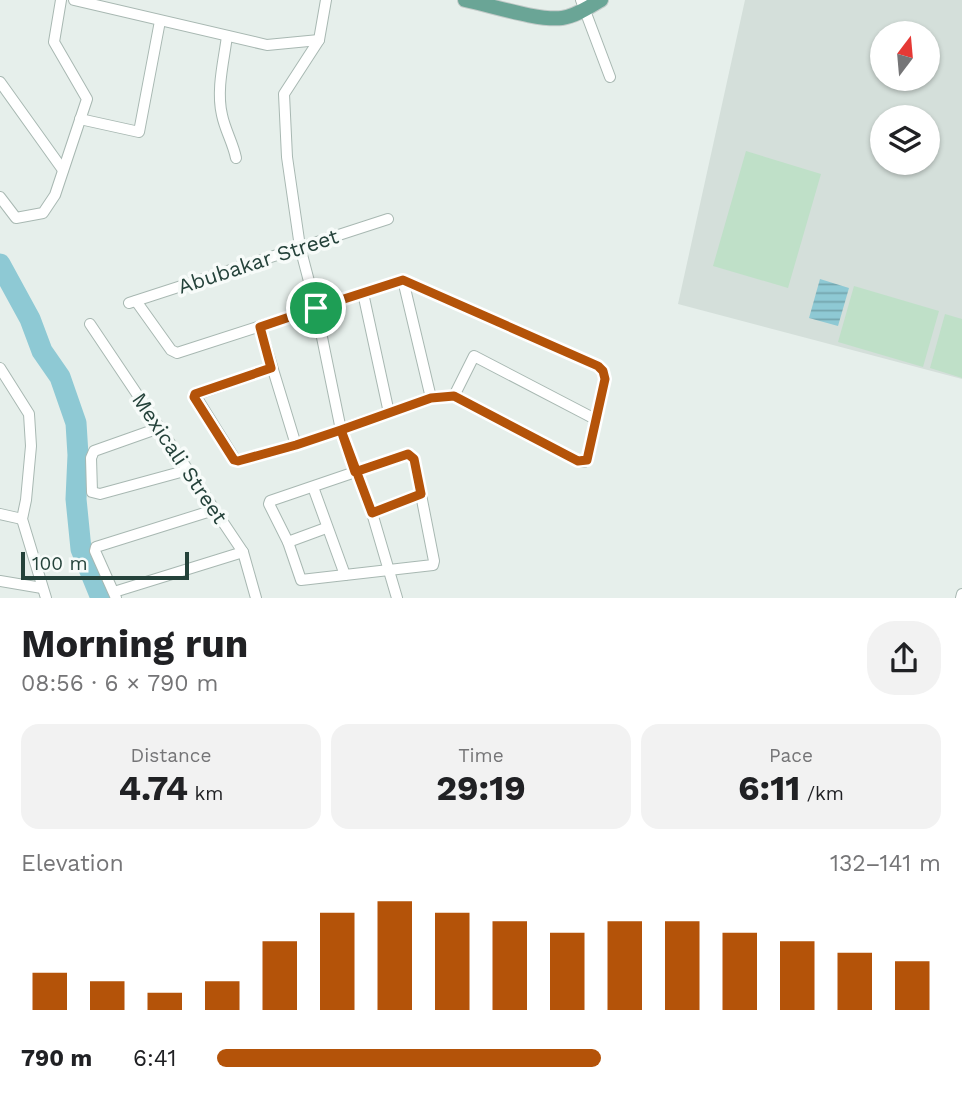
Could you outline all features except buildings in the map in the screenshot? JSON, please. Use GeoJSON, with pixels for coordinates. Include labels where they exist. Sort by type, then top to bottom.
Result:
{"type":"FeatureCollection","features":[{"type":"Feature","properties":{"kind":"main road"},"geometry":{"type":"LineString","coordinates":[[465,0],[541,17],[561,18],[582,5],[601,0]]}},
{"type":"Feature","properties":{"kind":"street"},"geometry":{"type":"LineString","coordinates":[[0,197],[16,218],[43,214],[55,195],[87,99],[54,43],[61,0]]}},
{"type":"Feature","properties":{"kind":"street"},"geometry":{"type":"LineString","coordinates":[[74,0],[267,45],[319,40]]}},
{"type":"Feature","properties":{"kind":"street"},"geometry":{"type":"LineString","coordinates":[[326,0],[319,40],[284,94],[287,157],[300,247],[316,308],[341,430],[372,513],[397,597]]}},
{"type":"Feature","properties":{"kind":"street"},"geometry":{"type":"LineString","coordinates":[[582,5],[610,77]]}},
{"type":"Feature","properties":{"kind":"street"},"geometry":{"type":"LineString","coordinates":[[80,119],[139,132],[160,21]]}},
{"type":"Feature","properties":{"kind":"street"},"geometry":{"type":"LineString","coordinates":[[227,36],[220,85],[222,115],[233,142],[236,158]]}},
{"type":"Feature","properties":{"kind":"street"},"geometry":{"type":"LineString","coordinates":[[0,82],[63,170]]}},
{"type":"Feature","properties":{"kind":"street","name":"Abubakar Street"},"geometry":{"type":"LineString","coordinates":[[260,327],[177,353],[171,350],[132,302],[388,219]]}},
{"type":"Feature","properties":{"kind":"street"},"geometry":{"type":"LineString","coordinates":[[403,280],[431,398]]}},
{"type":"Feature","properties":{"kind":"street"},"geometry":{"type":"LineString","coordinates":[[271,368],[197,393],[194,397],[236,461],[296,445],[431,398],[454,396],[583,462],[588,457],[605,379],[598,366],[403,280],[260,327],[296,445]]}},
{"type":"Feature","properties":{"kind":"street"},"geometry":{"type":"LineString","coordinates":[[363,293],[389,413]]}},
{"type":"Feature","properties":{"kind":"street","name":"Mexicali Street"},"geometry":{"type":"LineString","coordinates":[[90,324],[243,552],[256,597]]}},
{"type":"Feature","properties":{"kind":"street"},"geometry":{"type":"LineString","coordinates":[[454,396],[474,356],[595,419]]}},
{"type":"Feature","properties":{"kind":"street"},"geometry":{"type":"LineString","coordinates":[[0,368],[29,414],[31,446],[22,519],[44,593]]}},
{"type":"Feature","properties":{"kind":"street"},"geometry":{"type":"LineString","coordinates":[[159,428],[94,451],[91,458],[92,492],[100,494],[188,470]]}},
{"type":"Feature","properties":{"kind":"street"},"geometry":{"type":"LineString","coordinates":[[408,454],[414,459],[434,563],[389,571],[301,580],[288,542],[269,502],[355,472],[408,454]]}},
{"type":"Feature","properties":{"kind":"street"},"geometry":{"type":"LineString","coordinates":[[313,487],[345,575]]}},
{"type":"Feature","properties":{"kind":"street"},"geometry":{"type":"LineString","coordinates":[[372,513],[421,494]]}},
{"type":"Feature","properties":{"kind":"street"},"geometry":{"type":"LineString","coordinates":[[214,510],[96,547],[95,551],[115,595],[243,552]]}},
{"type":"Feature","properties":{"kind":"street"},"geometry":{"type":"LineString","coordinates":[[0,514],[22,519]]}},
{"type":"Feature","properties":{"kind":"street"},"geometry":{"type":"LineString","coordinates":[[288,542],[326,528]]}},
{"type":"Feature","properties":{"kind":"street"},"geometry":{"type":"LineString","coordinates":[[0,582],[44,593]]}},
{"type":"Feature","properties":{"kind":"shaded area"},"geometry":{"type":"Polygon","coordinates":[[[745,0],[962,0],[962,379],[678,304],[745,0]]]}},
{"type":"Feature","properties":{"kind":"green space"},"geometry":{"type":"Polygon","coordinates":[[[746,151],[821,174],[788,288],[713,266],[746,151]]]}},
{"type":"Feature","properties":{"kind":"green space"},"geometry":{"type":"Polygon","coordinates":[[[854,286],[939,311],[923,367],[838,342],[854,286]]]}},
{"type":"Feature","properties":{"kind":"green space"},"geometry":{"type":"Polygon","coordinates":[[[945,314],[962,319],[962,378],[930,368],[945,314]]]}},
{"type":"Feature","properties":{"kind":"water"},"geometry":{"type":"Polygon","coordinates":[[[820,279],[849,288],[838,326],[809,318],[820,279]]]}},
{"type":"Feature","properties":{"kind":"waterway"},"geometry":{"type":"LineString","coordinates":[[0,264],[30,319],[42,351],[60,377],[76,423],[76,499],[81,549],[101,598]]}},
{"type":"Feature","properties":{"kind":"route"},"geometry":{"type":"LineString","coordinates":[[316,308],[260,327],[271,368],[195,394],[194,397],[234,460],[296,445],[341,430],[355,472],[372,513],[421,494],[414,459],[408,454],[355,472],[341,430],[431,398],[454,396],[578,461],[587,460],[605,379],[598,366],[403,280],[316,308]]}}]}
